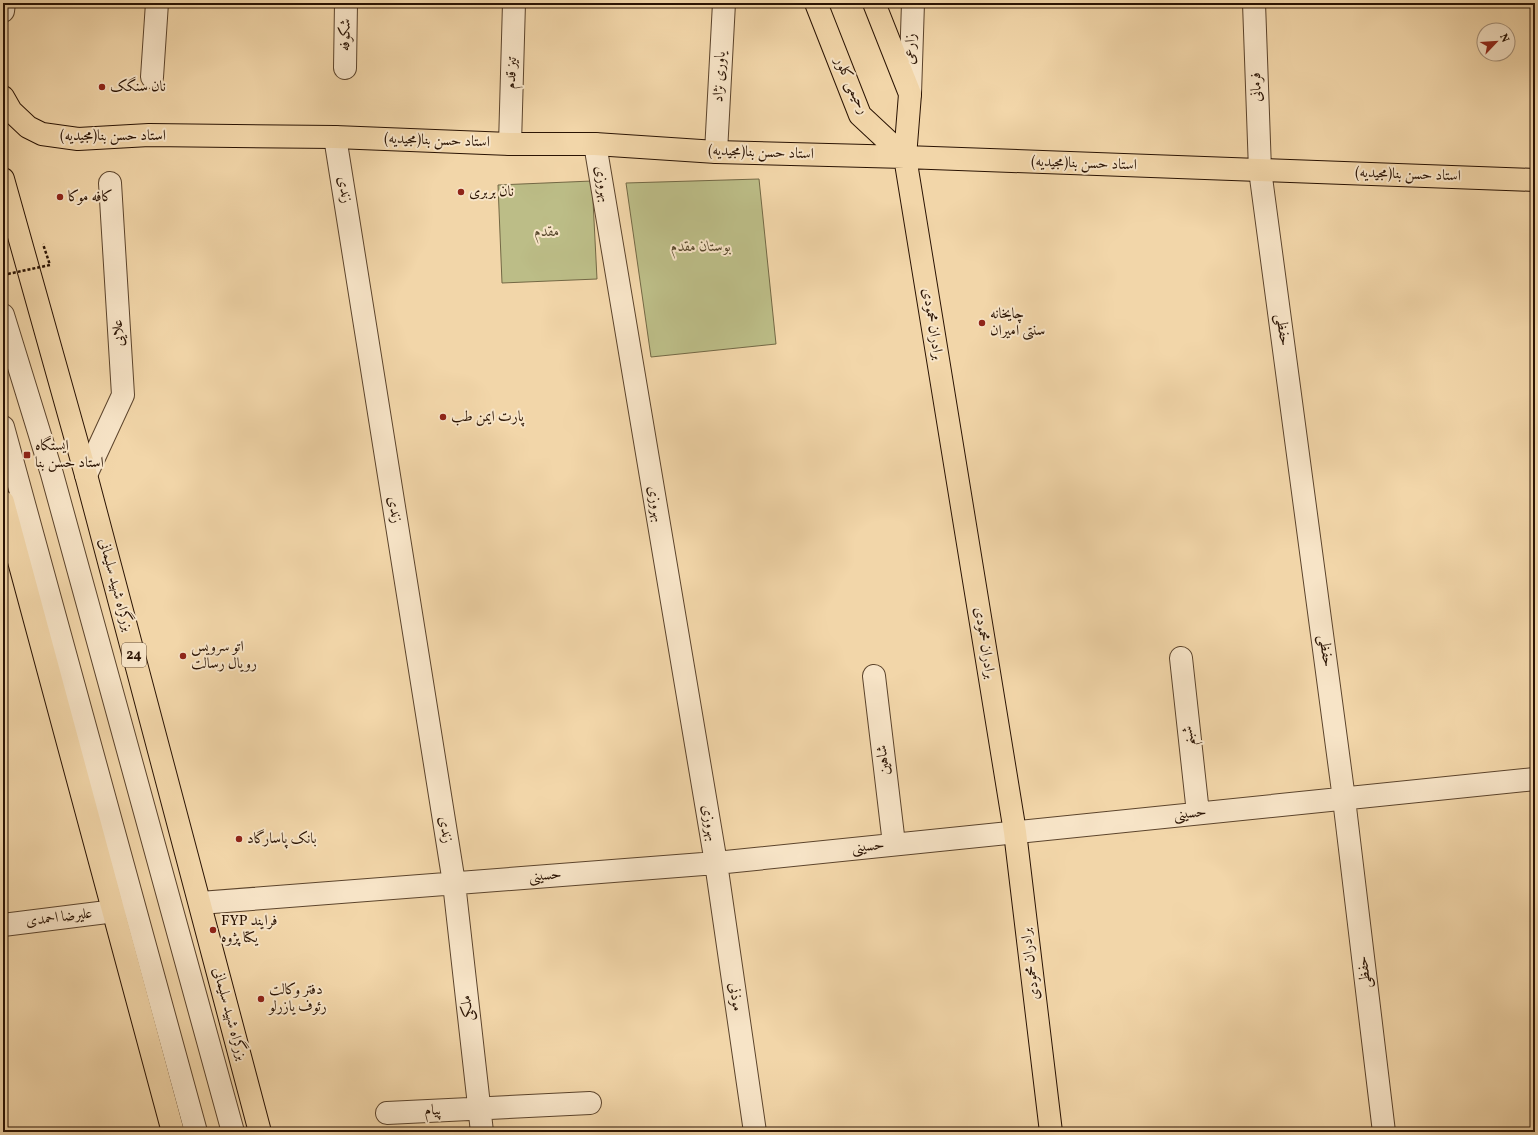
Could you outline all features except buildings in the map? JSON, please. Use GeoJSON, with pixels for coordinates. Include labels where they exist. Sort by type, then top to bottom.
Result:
{"type":"FeatureCollection","features":[{"type":"Feature","properties":{"kind":"main road","name":"رحیمی کلور"},"geometry":{"type":"LineString","coordinates":[[816,3],[860,115],[905,157]]}},
{"type":"Feature","properties":{"kind":"main road"},"geometry":{"type":"LineString","coordinates":[[874,3],[910,94]]}},
{"type":"Feature","properties":{"kind":"main road","name":"برادران محمودی"},"geometry":{"type":"LineString","coordinates":[[910,94],[905,157],[1015,832],[1051,1132]]}},
{"type":"Feature","properties":{"kind":"main road","name":"استاد حسن بنا(مجیدیه)"},"geometry":{"type":"LineString","coordinates":[[3,97],[11,111],[28,127],[42,134],[59,138],[78,139],[149,135],[335,137],[510,144],[595,144],[716,152],[905,157],[1535,180]]}},
{"type":"Feature","properties":{"kind":"main road","name":"بزرگراه شهید سلیمانی"},"geometry":{"type":"LineString","coordinates":[[3,179],[86,475],[260,1132]]}},
{"type":"Feature","properties":{"kind":"main road"},"geometry":{"type":"LineString","coordinates":[[3,502],[115,912],[173,1132]]}},
{"type":"Feature","properties":{"kind":"street"},"geometry":{"type":"LineString","coordinates":[[3,11],[4,3]]}},
{"type":"Feature","properties":{"kind":"street"},"geometry":{"type":"LineString","coordinates":[[152,77],[157,3]]}},
{"type":"Feature","properties":{"kind":"street","name":"شکوفه"},"geometry":{"type":"LineString","coordinates":[[346,3],[346,68]]}},
{"type":"Feature","properties":{"kind":"street","name":"تیز قدم"},"geometry":{"type":"LineString","coordinates":[[510,144],[514,3]]}},
{"type":"Feature","properties":{"kind":"street","name":"یاوری نژاد"},"geometry":{"type":"LineString","coordinates":[[716,152],[724,3]]}},
{"type":"Feature","properties":{"kind":"street","name":"زارعی"},"geometry":{"type":"LineString","coordinates":[[910,94],[913,3]]}},
{"type":"Feature","properties":{"kind":"street","name":"فرمانی"},"geometry":{"type":"LineString","coordinates":[[1254,3],[1260,170]]}},
{"type":"Feature","properties":{"kind":"street","name":"زندی"},"geometry":{"type":"LineString","coordinates":[[335,137],[454,883]]}},
{"type":"Feature","properties":{"kind":"street","name":"بهروزی"},"geometry":{"type":"LineString","coordinates":[[595,144],[716,863]]}},
{"type":"Feature","properties":{"kind":"street","name":"حفظی"},"geometry":{"type":"LineString","coordinates":[[1260,170],[1344,799],[1384,1132]]}},
{"type":"Feature","properties":{"kind":"street","name":"علایی"},"geometry":{"type":"LineString","coordinates":[[86,475],[123,395],[110,183]]}},
{"type":"Feature","properties":{"kind":"street"},"geometry":{"type":"LineString","coordinates":[[3,315],[62,511],[233,1132]]}},
{"type":"Feature","properties":{"kind":"street"},"geometry":{"type":"LineString","coordinates":[[3,427],[196,1132]]}},
{"type":"Feature","properties":{"kind":"street","name":"شبنم"},"geometry":{"type":"LineString","coordinates":[[1181,658],[1198,813]]}},
{"type":"Feature","properties":{"kind":"street","name":"شاهین"},"geometry":{"type":"LineString","coordinates":[[874,676],[894,844]]}},
{"type":"Feature","properties":{"kind":"street","name":"حسینی"},"geometry":{"type":"LineString","coordinates":[[200,904],[716,863],[1535,779]]}},
{"type":"Feature","properties":{"kind":"street","name":"موذنی"},"geometry":{"type":"LineString","coordinates":[[716,863],[755,1132]]}},
{"type":"Feature","properties":{"kind":"street","name":"ملکی"},"geometry":{"type":"LineString","coordinates":[[454,883],[482,1132]]}},
{"type":"Feature","properties":{"kind":"street","name":"علیرضا احمدی"},"geometry":{"type":"LineString","coordinates":[[3,925],[115,912]]}},
{"type":"Feature","properties":{"kind":"street"},"geometry":{"type":"LineString","coordinates":[[479,1109],[590,1103]]}},
{"type":"Feature","properties":{"kind":"street","name":"پیام"},"geometry":{"type":"LineString","coordinates":[[387,1113],[479,1109]]}},
{"type":"Feature","properties":{"kind":"path"},"geometry":{"type":"LineString","coordinates":[[3,275],[50,265],[44,244]]}},
{"type":"Feature","properties":{"kind":"green space","name":"بوستان مقدم"},"geometry":{"type":"Polygon","coordinates":[[[759,179],[776,344],[651,357],[626,183],[759,179]]]}},
{"type":"Feature","properties":{"kind":"green space","name":"مقدم"},"geometry":{"type":"Polygon","coordinates":[[[592,181],[597,279],[502,283],[498,185],[592,181]]]}},
{"type":"Feature","properties":{"kind":"place","name":"نان سنگک"},"geometry":{"type":"Point","coordinates":[102,87]}},
{"type":"Feature","properties":{"kind":"place","name":"نان بربری"},"geometry":{"type":"Point","coordinates":[461,192]}},
{"type":"Feature","properties":{"kind":"place","name":"کافه موکا"},"geometry":{"type":"Point","coordinates":[60,197]}},
{"type":"Feature","properties":{"kind":"place","name":"چایخانه سنتی امیران"},"geometry":{"type":"Point","coordinates":[982,323]}},
{"type":"Feature","properties":{"kind":"place","name":"پارت ایمن طب"},"geometry":{"type":"Point","coordinates":[443,417]}},
{"type":"Feature","properties":{"kind":"place","name":"ایستگاه استاد حسن بنا"},"geometry":{"type":"Point","coordinates":[27,455]}},
{"type":"Feature","properties":{"kind":"place","name":"اتو سرویس رویال رسالت"},"geometry":{"type":"Point","coordinates":[183,656]}},
{"type":"Feature","properties":{"kind":"place","name":"بانک پاسارگاد"},"geometry":{"type":"Point","coordinates":[239,839]}},
{"type":"Feature","properties":{"kind":"place","name":"FYP فرایند یکتا پژوه"},"geometry":{"type":"Point","coordinates":[213,930]}},
{"type":"Feature","properties":{"kind":"place","name":"دفتر وکالت رئوف یازرلو"},"geometry":{"type":"Point","coordinates":[261,999]}}]}
